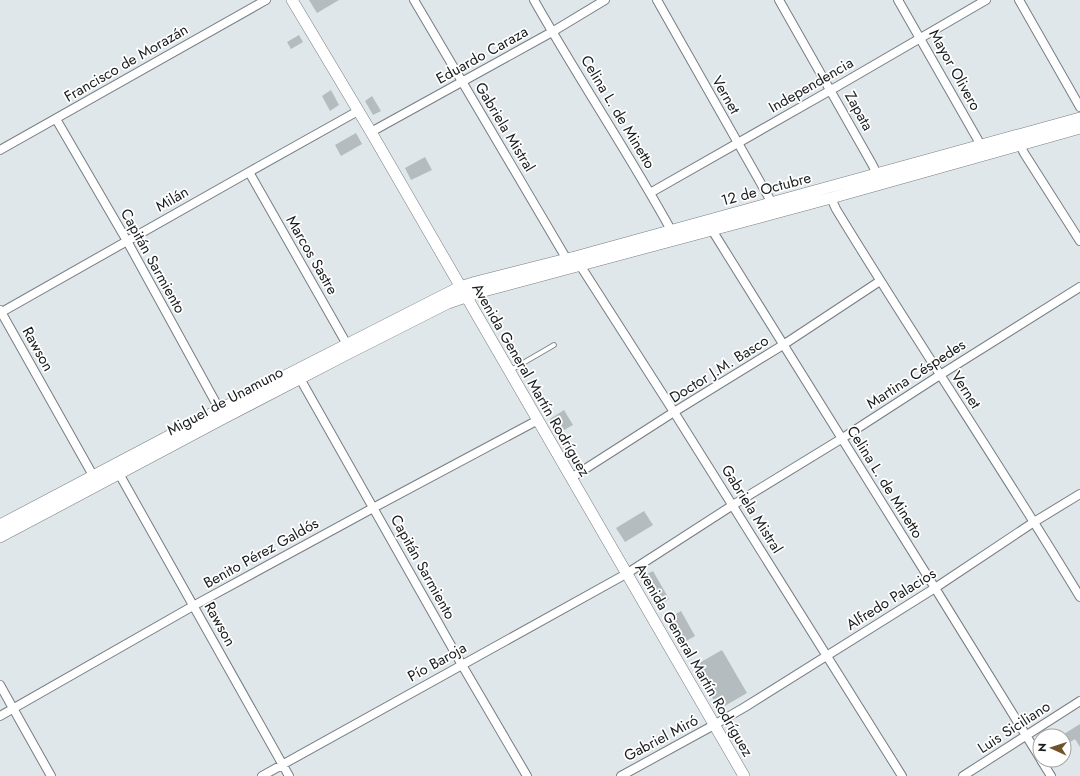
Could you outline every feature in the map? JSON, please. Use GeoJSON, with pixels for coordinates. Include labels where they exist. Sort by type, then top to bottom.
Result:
{"type":"FeatureCollection","features":[{"type":"Feature","properties":{"kind":"street","name":"Francisco de Morazán"},"geometry":{"type":"LineString","coordinates":[[0,150],[266,0]]}},
{"type":"Feature","properties":{"kind":"street","name":"Avenida General Martín Rodríguez"},"geometry":{"type":"LineString","coordinates":[[292,0],[371,132],[744,776]]}},
{"type":"Feature","properties":{"kind":"street","name":"Gabriela Mistral"},"geometry":{"type":"LineString","coordinates":[[414,0],[573,262],[674,412],[902,776]]}},
{"type":"Feature","properties":{"kind":"street","name":"Celina L. de Minetto"},"geometry":{"type":"LineString","coordinates":[[534,0],[650,193],[671,235]]}},
{"type":"Feature","properties":{"kind":"street","name":"Eduardo Caraza"},"geometry":{"type":"LineString","coordinates":[[371,132],[552,32],[605,0]]}},
{"type":"Feature","properties":{"kind":"street","name":"Vernet"},"geometry":{"type":"LineString","coordinates":[[657,0],[772,203]]}},
{"type":"Feature","properties":{"kind":"street","name":"Zapata"},"geometry":{"type":"LineString","coordinates":[[779,0],[877,174]]}},
{"type":"Feature","properties":{"kind":"street","name":"Mayor Olivero"},"geometry":{"type":"LineString","coordinates":[[898,0],[978,140],[981,150]]}},
{"type":"Feature","properties":{"kind":"street","name":"Independencia"},"geometry":{"type":"LineString","coordinates":[[650,193],[986,0]]}},
{"type":"Feature","properties":{"kind":"street"},"geometry":{"type":"LineString","coordinates":[[1019,0],[1080,107]]}},
{"type":"Feature","properties":{"kind":"street","name":"Milán"},"geometry":{"type":"LineString","coordinates":[[0,312],[358,111]]}},
{"type":"Feature","properties":{"kind":"street","name":"12 de Octubre"},"geometry":{"type":"LineString","coordinates":[[1019,140],[1080,118]]}},
{"type":"Feature","properties":{"kind":"street","name":"Capitán Sarmiento"},"geometry":{"type":"LineString","coordinates":[[56,119],[127,241],[222,414]]}},
{"type":"Feature","properties":{"kind":"street","name":"12 de Octubre"},"geometry":{"type":"LineString","coordinates":[[710,225],[772,203],[877,174],[1019,140],[1080,128]]}},
{"type":"Feature","properties":{"kind":"street"},"geometry":{"type":"LineString","coordinates":[[1019,140],[1024,152],[1080,241]]}},
{"type":"Feature","properties":{"kind":"street","name":"12 de Octubre"},"geometry":{"type":"LineString","coordinates":[[463,292],[480,292],[573,262],[671,235],[831,198],[981,150]]}},
{"type":"Feature","properties":{"kind":"street","name":"Marcos Sastre"},"geometry":{"type":"LineString","coordinates":[[249,172],[349,348]]}},
{"type":"Feature","properties":{"kind":"street","name":"Vernet"},"geometry":{"type":"LineString","coordinates":[[831,198],[836,209],[880,281],[1034,522],[1080,597]]}},
{"type":"Feature","properties":{"kind":"street","name":"Celina L. de Minetto"},"geometry":{"type":"LineString","coordinates":[[710,225],[1032,746]]}},
{"type":"Feature","properties":{"kind":"street","name":"Doctor J.M. Basco"},"geometry":{"type":"LineString","coordinates":[[571,478],[783,345],[880,281]]}},
{"type":"Feature","properties":{"kind":"street","name":"Martina Céspedes"},"geometry":{"type":"LineString","coordinates":[[626,574],[733,505],[842,439],[940,375],[1080,288]]}},
{"type":"Feature","properties":{"kind":"street","name":"Miguel de Unamuno"},"geometry":{"type":"LineString","coordinates":[[0,537],[96,481],[222,414],[349,348],[448,304],[463,292]]}},
{"type":"Feature","properties":{"kind":"street","name":"Rawson"},"geometry":{"type":"LineString","coordinates":[[0,312],[96,481]]}},
{"type":"Feature","properties":{"kind":"street","name":"Capitán Sarmiento"},"geometry":{"type":"LineString","coordinates":[[298,375],[462,665],[527,776]]}},
{"type":"Feature","properties":{"kind":"street","name":"Benito Pérez Galdós"},"geometry":{"type":"LineString","coordinates":[[0,716],[193,606],[538,420]]}},
{"type":"Feature","properties":{"kind":"street","name":"Rawson"},"geometry":{"type":"LineString","coordinates":[[117,470],[289,776]]}},
{"type":"Feature","properties":{"kind":"street","name":"Miguel de Unamuno"},"geometry":{"type":"LineString","coordinates":[[0,525],[96,481]]}},
{"type":"Feature","properties":{"kind":"street","name":"Alfredo Palacios"},"geometry":{"type":"LineString","coordinates":[[714,726],[935,588],[1034,522],[1080,494]]}},
{"type":"Feature","properties":{"kind":"street","name":"Pío Baroja"},"geometry":{"type":"LineString","coordinates":[[262,776],[626,574]]}},
{"type":"Feature","properties":{"kind":"street"},"geometry":{"type":"LineString","coordinates":[[0,685],[51,776]]}},
{"type":"Feature","properties":{"kind":"street","name":"Luis Siciliano"},"geometry":{"type":"LineString","coordinates":[[963,776],[1080,701]]}},
{"type":"Feature","properties":{"kind":"street","name":"Gabriel Miró"},"geometry":{"type":"LineString","coordinates":[[621,776],[714,726]]}},
{"type":"Feature","properties":{"kind":"lane"},"geometry":{"type":"LineString","coordinates":[[509,371],[554,345]]}},
{"type":"Feature","properties":{"kind":"building"},"geometry":{"type":"Polygon","coordinates":[[[309,0],[339,0],[317,13],[309,0]]]}},
{"type":"Feature","properties":{"kind":"building"},"geometry":{"type":"Polygon","coordinates":[[[299,35],[303,42],[291,49],[287,42],[299,35]]]}},
{"type":"Feature","properties":{"kind":"building"},"geometry":{"type":"Polygon","coordinates":[[[331,90],[339,105],[330,111],[322,96],[331,90]]]}},
{"type":"Feature","properties":{"kind":"building"},"geometry":{"type":"Polygon","coordinates":[[[372,96],[381,111],[373,115],[365,101],[372,96]]]}},
{"type":"Feature","properties":{"kind":"building"},"geometry":{"type":"Polygon","coordinates":[[[356,133],[362,144],[341,156],[335,145],[356,133]]]}},
{"type":"Feature","properties":{"kind":"building"},"geometry":{"type":"Polygon","coordinates":[[[425,157],[432,170],[411,180],[405,168],[425,157]]]}},
{"type":"Feature","properties":{"kind":"building"},"geometry":{"type":"Polygon","coordinates":[[[564,410],[573,425],[559,433],[550,419],[564,410]]]}},
{"type":"Feature","properties":{"kind":"building"},"geometry":{"type":"Polygon","coordinates":[[[644,511],[653,525],[625,542],[616,528],[644,511]]]}},
{"type":"Feature","properties":{"kind":"building"},"geometry":{"type":"Polygon","coordinates":[[[653,571],[669,599],[658,606],[643,583],[645,575],[653,571]]]}},
{"type":"Feature","properties":{"kind":"building"},"geometry":{"type":"Polygon","coordinates":[[[681,611],[695,636],[681,644],[667,619],[681,611]]]}},
{"type":"Feature","properties":{"kind":"building"},"geometry":{"type":"Polygon","coordinates":[[[722,650],[747,693],[723,707],[716,704],[694,666],[722,650]]]}},
{"type":"Feature","properties":{"kind":"building"},"geometry":{"type":"Polygon","coordinates":[[[1080,724],[1080,747],[1075,739],[1072,741],[1072,729],[1080,724]]]}}]}
